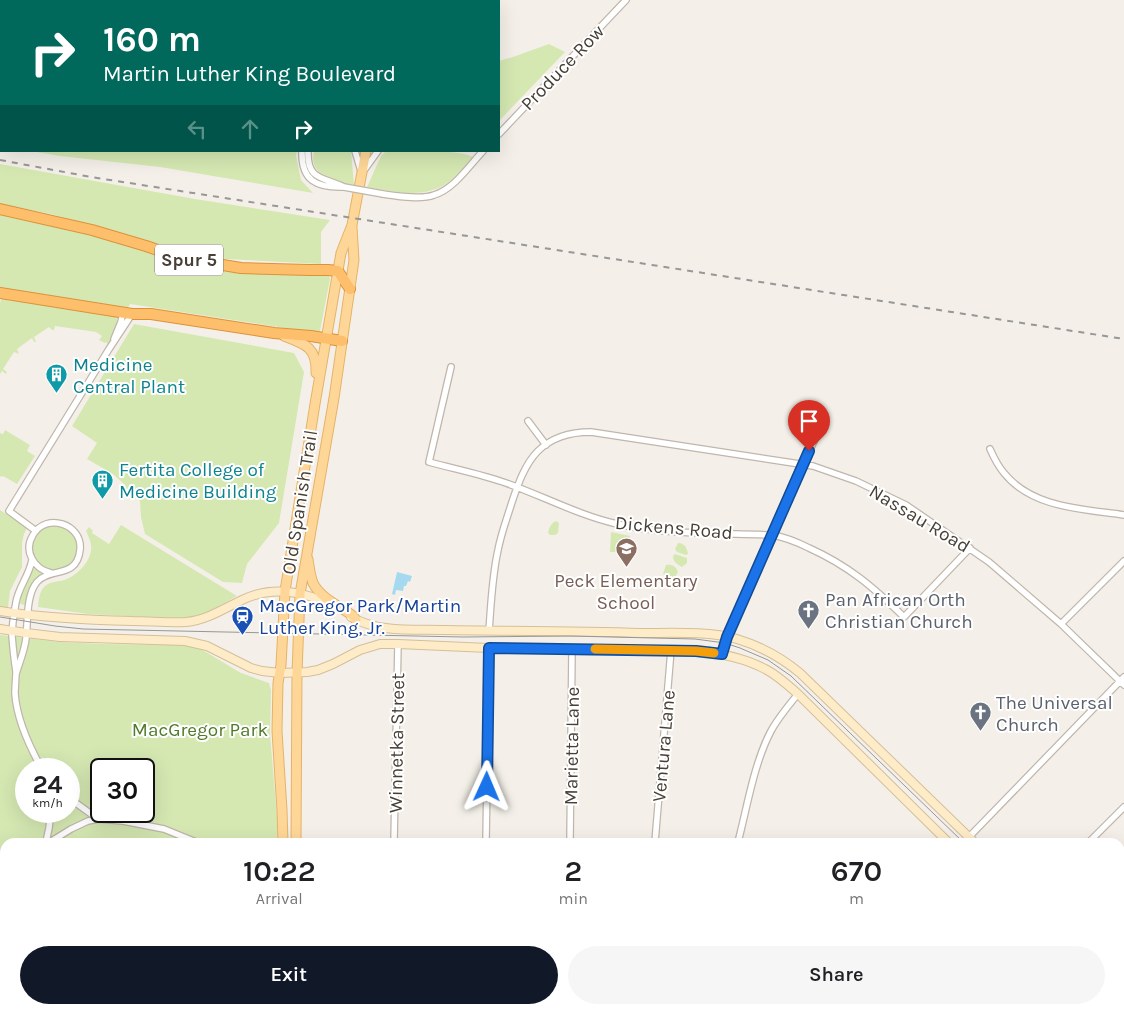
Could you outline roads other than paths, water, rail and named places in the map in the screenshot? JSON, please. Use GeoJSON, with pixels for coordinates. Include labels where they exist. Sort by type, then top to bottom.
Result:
{"type":"FeatureCollection","features":[{"type":"Feature","properties":{"kind":"highway","name":"Spur 5"},"geometry":{"type":"LineString","coordinates":[[0,208],[92,230],[181,258],[242,268],[328,270],[338,272]]}},
{"type":"Feature","properties":{"kind":"highway"},"geometry":{"type":"LineString","coordinates":[[338,272],[350,289]]}},
{"type":"Feature","properties":{"kind":"highway"},"geometry":{"type":"LineString","coordinates":[[0,293],[128,313],[151,314],[274,333],[342,341]]}},
{"type":"Feature","properties":{"kind":"main road","name":"Old Spanish Trail"},"geometry":{"type":"LineString","coordinates":[[283,838],[277,731],[278,683],[285,591],[314,404],[341,253],[352,225],[366,152]]}},
{"type":"Feature","properties":{"kind":"main road","name":"Old Spanish Trail"},"geometry":{"type":"LineString","coordinates":[[296,838],[297,673],[300,594],[323,465],[350,289],[354,260],[352,225]]}},
{"type":"Feature","properties":{"kind":"main road"},"geometry":{"type":"LineString","coordinates":[[274,333],[299,341],[308,348],[314,357],[316,366],[314,404]]}},
{"type":"Feature","properties":{"kind":"main road"},"geometry":{"type":"LineString","coordinates":[[307,553],[314,585],[329,600],[356,620]]}},
{"type":"Feature","properties":{"kind":"main road"},"geometry":{"type":"LineString","coordinates":[[0,611],[84,620],[184,622],[205,619],[249,596],[285,591],[329,604],[356,620],[375,627],[690,634],[737,639],[763,649],[791,666],[969,838]]}},
{"type":"Feature","properties":{"kind":"main road"},"geometry":{"type":"LineString","coordinates":[[0,629],[60,637],[186,641],[206,646],[251,668],[280,673],[307,672],[326,667],[360,650],[380,644],[489,648],[671,650],[722,654],[768,670],[798,694],[944,838]]}},
{"type":"Feature","properties":{"kind":"street","name":"Produce Row"},"geometry":{"type":"LineString","coordinates":[[500,133],[626,0]]}},
{"type":"Feature","properties":{"kind":"street"},"geometry":{"type":"LineString","coordinates":[[302,152],[304,170],[308,177],[316,183],[330,187],[344,187],[415,197],[433,196],[450,187],[482,152]]}},
{"type":"Feature","properties":{"kind":"street"},"geometry":{"type":"LineString","coordinates":[[308,152],[309,167],[318,178],[344,187]]}},
{"type":"Feature","properties":{"kind":"street"},"geometry":{"type":"LineString","coordinates":[[355,152],[362,173]]}},
{"type":"Feature","properties":{"kind":"street"},"geometry":{"type":"LineString","coordinates":[[362,173],[377,152]]}},
{"type":"Feature","properties":{"kind":"street"},"geometry":{"type":"LineString","coordinates":[[36,531],[9,511],[112,345],[121,322],[128,313]]}},
{"type":"Feature","properties":{"kind":"street","name":"Dickens Road"},"geometry":{"type":"LineString","coordinates":[[451,367],[429,462],[517,487],[578,512],[616,524],[673,531],[782,536],[845,566],[904,617],[970,548]]}},
{"type":"Feature","properties":{"kind":"street"},"geometry":{"type":"LineString","coordinates":[[528,421],[546,445]]}},
{"type":"Feature","properties":{"kind":"street"},"geometry":{"type":"LineString","coordinates":[[722,654],[727,637],[803,464],[816,437],[825,425]]}},
{"type":"Feature","properties":{"kind":"street","name":"Nassau Road"},"geometry":{"type":"LineString","coordinates":[[489,631],[492,587],[498,549],[517,487],[525,469],[538,451],[558,437],[579,432],[591,432],[803,464],[829,470],[872,488],[906,505],[989,562],[1123,681]]}},
{"type":"Feature","properties":{"kind":"street"},"geometry":{"type":"LineString","coordinates":[[990,450],[1004,473],[1023,490],[1036,497],[1072,507],[1124,515]]}},
{"type":"Feature","properties":{"kind":"street"},"geometry":{"type":"LineString","coordinates":[[32,559],[42,570],[51,573],[65,571],[75,564],[80,553],[79,541],[74,530],[57,522],[46,524],[36,531],[30,540],[32,559],[30,570],[18,596],[15,613],[12,631],[16,694],[24,731],[36,758]]}},
{"type":"Feature","properties":{"kind":"street"},"geometry":{"type":"LineString","coordinates":[[1061,624],[1124,561]]}},
{"type":"Feature","properties":{"kind":"street"},"geometry":{"type":"LineString","coordinates":[[16,674],[26,638],[30,600],[34,587],[40,580],[51,573]]}},
{"type":"Feature","properties":{"kind":"street","name":"Winnetka Street"},"geometry":{"type":"LineString","coordinates":[[394,838],[398,644]]}},
{"type":"Feature","properties":{"kind":"street"},"geometry":{"type":"LineString","coordinates":[[486,838],[489,648]]}},
{"type":"Feature","properties":{"kind":"street","name":"Marietta Lane"},"geometry":{"type":"LineString","coordinates":[[570,838],[572,648]]}},
{"type":"Feature","properties":{"kind":"street","name":"Ventura Lane"},"geometry":{"type":"LineString","coordinates":[[655,838],[671,650]]}},
{"type":"Feature","properties":{"kind":"street"},"geometry":{"type":"LineString","coordinates":[[973,838],[1123,681]]}},
{"type":"Feature","properties":{"kind":"street"},"geometry":{"type":"LineString","coordinates":[[739,838],[763,748],[779,718],[798,694]]}},
{"type":"Feature","properties":{"kind":"street"},"geometry":{"type":"LineString","coordinates":[[1093,838],[1124,807]]}},
{"type":"Feature","properties":{"kind":"street"},"geometry":{"type":"LineString","coordinates":[[56,838],[90,821]]}},
{"type":"Feature","properties":{"kind":"street"},"geometry":{"type":"LineString","coordinates":[[47,838],[49,823]]}},
{"type":"Feature","properties":{"kind":"street"},"geometry":{"type":"LineString","coordinates":[[133,823],[164,829],[186,838]]}},
{"type":"Feature","properties":{"kind":"water"},"geometry":{"type":"Polygon","coordinates":[[[397,572],[412,576],[410,582],[408,581],[406,586],[404,586],[403,591],[396,590],[395,595],[392,594],[397,572]]]}},
{"type":"Feature","properties":{"kind":"tram line"},"geometry":{"type":"LineString","coordinates":[[0,617],[83,629],[463,637],[570,636],[695,639],[725,643],[768,660],[791,676],[959,838]]}},
{"type":"Feature","properties":{"kind":"railway"},"geometry":{"type":"LineString","coordinates":[[0,160],[91,177],[1124,339]]}},
{"type":"Feature","properties":{"kind":"place","name":"Medicine Central Plant"},"geometry":{"type":"Point","coordinates":[57,394]}},
{"type":"Feature","properties":{"kind":"place","name":"Fertita College of Medicine Building"},"geometry":{"type":"Point","coordinates":[103,499]}},
{"type":"Feature","properties":{"kind":"place","name":"Peck Elementary School"},"geometry":{"type":"Point","coordinates":[626,568]}},
{"type":"Feature","properties":{"kind":"place","name":"Pan African Orth Christian Church"},"geometry":{"type":"Point","coordinates":[809,629]}},
{"type":"Feature","properties":{"kind":"place","name":"MacGregor Park/Martin Luther King, Jr."},"geometry":{"type":"Point","coordinates":[243,635]}},
{"type":"Feature","properties":{"kind":"place","name":"The Universal Church"},"geometry":{"type":"Point","coordinates":[980,732]}},
{"type":"Feature","properties":{"kind":"park label","name":"MacGregor Park"},"geometry":{"type":"Point","coordinates":[200,729]}}]}
